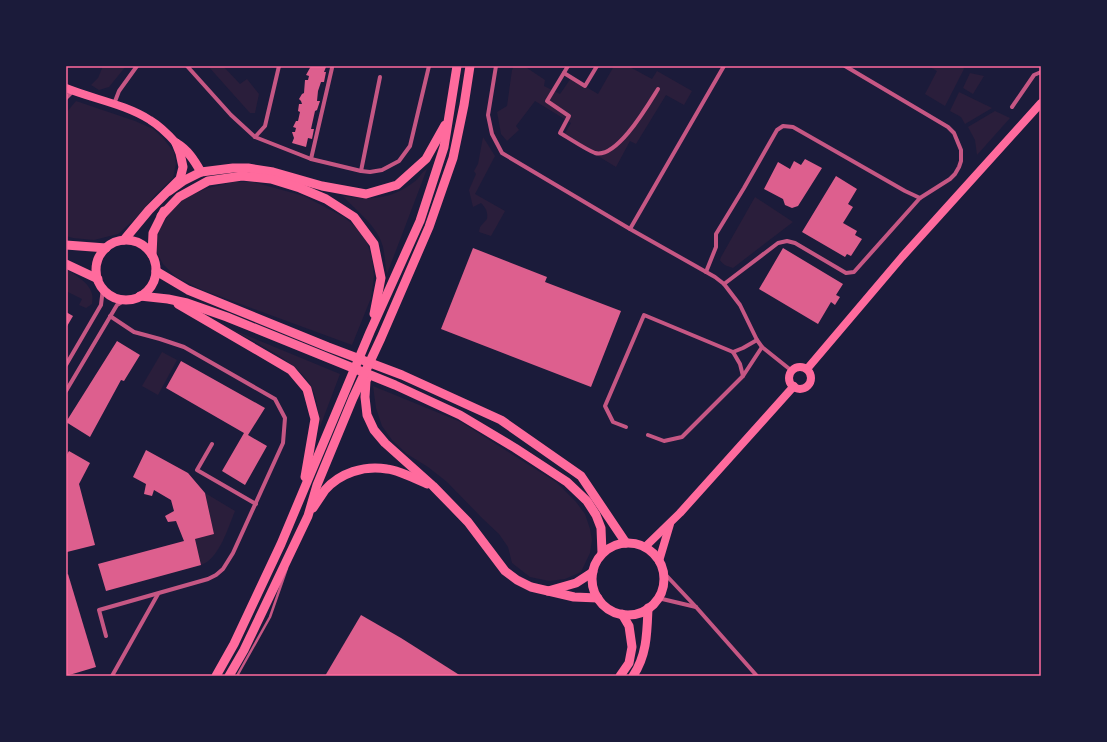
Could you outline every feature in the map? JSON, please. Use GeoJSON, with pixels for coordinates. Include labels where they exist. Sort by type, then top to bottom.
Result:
{"type":"FeatureCollection","features":[{"type":"Feature","properties":{"kind":"main road"},"geometry":{"type":"LineString","coordinates":[[216,676],[234,644],[281,544],[370,332],[420,221],[444,147],[457,66]]}},
{"type":"Feature","properties":{"kind":"main road"},"geometry":{"type":"LineString","coordinates":[[308,516],[317,485],[353,398],[381,338],[429,227],[453,158],[470,66]]}},
{"type":"Feature","properties":{"kind":"main road"},"geometry":{"type":"LineString","coordinates":[[70,89],[114,104],[150,120],[162,129],[176,143],[184,148],[194,160],[201,172]]}},
{"type":"Feature","properties":{"kind":"main road"},"geometry":{"type":"LineString","coordinates":[[807,370],[902,257],[1041,103]]}},
{"type":"Feature","properties":{"kind":"main road"},"geometry":{"type":"LineString","coordinates":[[169,190],[201,172],[233,168],[248,168],[273,172],[322,186],[366,194],[397,185],[426,159],[448,120]]}},
{"type":"Feature","properties":{"kind":"main road"},"geometry":{"type":"LineString","coordinates":[[124,240],[149,210],[180,179],[183,167],[176,143]]}},
{"type":"Feature","properties":{"kind":"main road"},"geometry":{"type":"LineString","coordinates":[[152,255],[153,233],[167,204],[176,193],[197,180],[201,172]]}},
{"type":"Feature","properties":{"kind":"main road"},"geometry":{"type":"LineString","coordinates":[[161,216],[179,197],[208,181],[242,176],[271,179],[300,188],[326,199],[354,217],[374,244],[381,278],[370,332]]}},
{"type":"Feature","properties":{"kind":"main road"},"geometry":{"type":"LineString","coordinates":[[124,240],[132,241],[147,248],[155,262],[156,271],[152,286],[146,292],[140,296],[125,300],[116,298],[103,288],[96,271],[97,262],[106,248],[114,242],[124,240]]}},
{"type":"Feature","properties":{"kind":"main road"},"geometry":{"type":"LineString","coordinates":[[66,245],[106,248]]}},
{"type":"Feature","properties":{"kind":"main road"},"geometry":{"type":"LineString","coordinates":[[66,264],[98,279]]}},
{"type":"Feature","properties":{"kind":"main road"},"geometry":{"type":"LineString","coordinates":[[156,271],[188,290],[328,347],[402,375],[501,420],[581,476],[626,543]]}},
{"type":"Feature","properties":{"kind":"main road"},"geometry":{"type":"LineString","coordinates":[[140,296],[187,303],[226,317],[395,385],[460,415],[515,448],[567,482],[587,501],[596,515],[601,528],[602,553],[593,572],[592,581],[594,590],[604,606],[612,611],[622,614],[631,614],[648,608],[658,598],[662,590],[664,573],[659,561],[651,551],[636,544],[626,543],[612,546],[602,553]]}},
{"type":"Feature","properties":{"kind":"main road"},"geometry":{"type":"LineString","coordinates":[[168,299],[291,370],[307,390],[315,418],[302,492]]}},
{"type":"Feature","properties":{"kind":"main road"},"geometry":{"type":"LineString","coordinates":[[381,338],[366,381],[365,397],[367,415],[374,430],[385,443],[433,486],[468,522],[504,571],[531,587],[574,597],[598,598]]}},
{"type":"Feature","properties":{"kind":"main road"},"geometry":{"type":"LineString","coordinates":[[797,367],[807,370],[811,379],[807,386],[801,388],[791,384],[789,378],[792,371],[797,367]]}},
{"type":"Feature","properties":{"kind":"main road"},"geometry":{"type":"LineString","coordinates":[[644,547],[670,524],[794,386]]}},
{"type":"Feature","properties":{"kind":"main road"},"geometry":{"type":"LineString","coordinates":[[229,676],[244,650],[308,516],[326,490],[339,478],[352,472],[369,468],[388,469],[433,486]]}},
{"type":"Feature","properties":{"kind":"main road"},"geometry":{"type":"LineString","coordinates":[[659,561],[670,524]]}},
{"type":"Feature","properties":{"kind":"main road"},"geometry":{"type":"LineString","coordinates":[[548,590],[576,583],[593,572]]}},
{"type":"Feature","properties":{"kind":"main road"},"geometry":{"type":"LineString","coordinates":[[633,676],[641,664],[645,648],[648,608]]}},
{"type":"Feature","properties":{"kind":"main road"},"geometry":{"type":"LineString","coordinates":[[620,676],[629,663],[632,647],[629,626],[622,614]]}},
{"type":"Feature","properties":{"kind":"street"},"geometry":{"type":"LineString","coordinates":[[114,104],[119,91],[138,66]]}},
{"type":"Feature","properties":{"kind":"street"},"geometry":{"type":"LineString","coordinates":[[187,66],[231,115],[255,137],[311,160],[361,171],[382,170],[399,161],[410,146],[429,66]]}},
{"type":"Feature","properties":{"kind":"street"},"geometry":{"type":"LineString","coordinates":[[255,137],[265,126],[279,66]]}},
{"type":"Feature","properties":{"kind":"street"},"geometry":{"type":"LineString","coordinates":[[496,66],[488,115],[492,134],[502,153],[724,284],[740,305],[762,347],[792,371]]}},
{"type":"Feature","properties":{"kind":"street"},"geometry":{"type":"LineString","coordinates":[[568,66],[547,101],[569,116],[560,132],[595,153],[602,154],[611,149],[625,136],[658,89]]}},
{"type":"Feature","properties":{"kind":"street"},"geometry":{"type":"LineString","coordinates":[[564,73],[585,86],[597,66]]}},
{"type":"Feature","properties":{"kind":"street"},"geometry":{"type":"LineString","coordinates":[[630,229],[724,66]]}},
{"type":"Feature","properties":{"kind":"street"},"geometry":{"type":"LineString","coordinates":[[724,284],[778,243],[785,241],[795,243],[846,273],[854,272],[920,198],[950,179],[959,167],[961,161],[960,150],[954,133],[939,121],[845,66]]}},
{"type":"Feature","properties":{"kind":"street"},"geometry":{"type":"LineString","coordinates":[[311,160],[332,68]]}},
{"type":"Feature","properties":{"kind":"street"},"geometry":{"type":"LineString","coordinates":[[1012,107],[1034,75],[1041,72]]}},
{"type":"Feature","properties":{"kind":"street"},"geometry":{"type":"LineString","coordinates":[[361,171],[380,77]]}},
{"type":"Feature","properties":{"kind":"street"},"geometry":{"type":"LineString","coordinates":[[66,98],[70,89]]}},
{"type":"Feature","properties":{"kind":"street"},"geometry":{"type":"LineString","coordinates":[[706,272],[716,247],[716,234],[777,130],[783,126],[793,127],[905,191],[920,198]]}},
{"type":"Feature","properties":{"kind":"street"},"geometry":{"type":"LineString","coordinates":[[66,365],[101,304],[103,288]]}},
{"type":"Feature","properties":{"kind":"street"},"geometry":{"type":"LineString","coordinates":[[66,391],[117,305],[125,300]]}},
{"type":"Feature","properties":{"kind":"street"},"geometry":{"type":"LineString","coordinates":[[626,427],[613,422],[605,406],[644,315],[733,352],[740,364],[744,376]]}},
{"type":"Feature","properties":{"kind":"street"},"geometry":{"type":"LineString","coordinates":[[106,636],[99,610],[208,579],[223,569],[233,553],[284,444],[285,418],[275,399],[184,347],[134,332],[110,316]]}},
{"type":"Feature","properties":{"kind":"street"},"geometry":{"type":"LineString","coordinates":[[733,352],[757,340]]}},
{"type":"Feature","properties":{"kind":"street"},"geometry":{"type":"LineString","coordinates":[[648,435],[664,441],[682,437],[744,376],[762,347]]}},
{"type":"Feature","properties":{"kind":"street"},"geometry":{"type":"LineString","coordinates":[[212,444],[197,470],[256,504]]}},
{"type":"Feature","properties":{"kind":"street"},"geometry":{"type":"LineString","coordinates":[[664,573],[757,676]]}},
{"type":"Feature","properties":{"kind":"street"},"geometry":{"type":"LineString","coordinates":[[112,676],[158,594]]}},
{"type":"Feature","properties":{"kind":"street"},"geometry":{"type":"LineString","coordinates":[[658,598],[696,607]]}},
{"type":"Feature","properties":{"kind":"lane"},"geometry":{"type":"LineString","coordinates":[[236,676],[270,617],[286,573],[294,545]]}},
{"type":"Feature","properties":{"kind":"shaded area"},"geometry":{"type":"Polygon","coordinates":[[[103,66],[126,66],[109,87],[99,90],[91,85],[98,78],[103,66]]]}},
{"type":"Feature","properties":{"kind":"shaded area"},"geometry":{"type":"Polygon","coordinates":[[[208,66],[223,66],[240,84],[247,79],[259,94],[255,113],[250,113],[208,66]]]}},
{"type":"Feature","properties":{"kind":"shaded area"},"geometry":{"type":"Polygon","coordinates":[[[514,66],[524,66],[545,80],[544,86],[560,94],[571,78],[598,94],[614,66],[628,66],[652,79],[657,71],[692,91],[684,105],[666,95],[636,144],[630,141],[616,167],[560,133],[564,135],[571,123],[535,101],[516,126],[519,130],[507,141],[501,134],[497,112],[507,106],[512,70],[514,66]]]}},
{"type":"Feature","properties":{"kind":"shaded area"},"geometry":{"type":"Polygon","coordinates":[[[928,66],[962,66],[964,69],[945,106],[925,94],[937,71],[928,66]]]}},
{"type":"Feature","properties":{"kind":"shaded area"},"geometry":{"type":"Polygon","coordinates":[[[970,73],[984,76],[973,94],[963,88],[970,73]]]}},
{"type":"Feature","properties":{"kind":"shaded area"},"geometry":{"type":"Polygon","coordinates":[[[959,92],[992,108],[965,124],[961,117],[950,111],[959,92]]]}},
{"type":"Feature","properties":{"kind":"shaded area"},"geometry":{"type":"Polygon","coordinates":[[[76,101],[135,121],[153,129],[162,137],[174,152],[176,164],[173,178],[156,194],[137,217],[118,234],[94,240],[66,236],[66,113],[76,101]]]}},
{"type":"Feature","properties":{"kind":"shaded area"},"geometry":{"type":"Polygon","coordinates":[[[995,111],[1010,118],[977,155],[975,140],[968,127],[995,111]]]}},
{"type":"Feature","properties":{"kind":"shaded area"},"geometry":{"type":"Polygon","coordinates":[[[483,137],[495,156],[475,194],[505,211],[491,236],[479,232],[480,227],[487,219],[487,212],[481,203],[473,207],[469,190],[476,174],[474,171],[478,164],[483,137]]]}},
{"type":"Feature","properties":{"kind":"shaded area"},"geometry":{"type":"Polygon","coordinates":[[[427,169],[387,274],[383,247],[380,239],[366,219],[343,196],[371,198],[388,195],[405,188],[414,182],[427,169]]]}},
{"type":"Feature","properties":{"kind":"shaded area"},"geometry":{"type":"Polygon","coordinates":[[[233,182],[253,182],[304,196],[344,217],[357,228],[367,242],[372,259],[374,276],[371,298],[352,345],[200,289],[176,277],[163,264],[155,249],[159,231],[169,213],[184,198],[208,188],[233,182]]]}},
{"type":"Feature","properties":{"kind":"shaded area"},"geometry":{"type":"Polygon","coordinates":[[[755,197],[793,222],[733,268],[727,266],[720,260],[721,257],[755,197]]]}},
{"type":"Feature","properties":{"kind":"shaded area"},"geometry":{"type":"Polygon","coordinates":[[[66,268],[89,287],[93,297],[92,304],[86,308],[79,305],[82,299],[66,291],[66,268]]]}},
{"type":"Feature","properties":{"kind":"shaded area"},"geometry":{"type":"Polygon","coordinates":[[[231,329],[340,374],[320,427],[313,390],[300,372],[282,358],[231,329]]]}},
{"type":"Feature","properties":{"kind":"shaded area"},"geometry":{"type":"Polygon","coordinates":[[[162,352],[177,360],[158,395],[142,386],[162,352]]]}},
{"type":"Feature","properties":{"kind":"shaded area"},"geometry":{"type":"Polygon","coordinates":[[[373,386],[461,422],[556,482],[576,502],[585,514],[590,529],[592,540],[590,553],[581,572],[565,579],[549,581],[530,577],[512,563],[508,547],[499,534],[447,482],[428,467],[407,454],[392,440],[382,426],[376,408],[373,386]]]}},
{"type":"Feature","properties":{"kind":"shaded area"},"geometry":{"type":"Polygon","coordinates":[[[205,493],[235,511],[218,550],[207,562],[201,565],[195,539],[214,534],[205,493]]]}},
{"type":"Feature","properties":{"kind":"building"},"geometry":{"type":"Polygon","coordinates":[[[311,66],[326,67],[324,72],[326,72],[324,82],[321,82],[318,91],[317,101],[320,101],[317,110],[315,111],[311,129],[314,129],[312,139],[308,138],[306,147],[292,143],[294,138],[292,132],[295,132],[296,128],[293,127],[296,121],[298,121],[300,112],[298,111],[299,104],[302,104],[299,99],[304,93],[305,80],[308,80],[309,76],[306,75],[311,66]]]}},
{"type":"Feature","properties":{"kind":"building"},"geometry":{"type":"Polygon","coordinates":[[[805,159],[822,168],[798,206],[792,208],[785,205],[783,199],[764,189],[778,162],[790,169],[794,161],[801,165],[805,159]]]}},
{"type":"Feature","properties":{"kind":"building"},"geometry":{"type":"Polygon","coordinates":[[[836,176],[857,189],[848,204],[853,207],[843,223],[857,231],[855,235],[862,239],[851,256],[847,254],[845,257],[802,232],[836,176]]]}},
{"type":"Feature","properties":{"kind":"building"},"geometry":{"type":"Polygon","coordinates":[[[473,248],[547,277],[545,282],[621,311],[591,387],[441,329],[473,248]]]}},
{"type":"Feature","properties":{"kind":"building"},"geometry":{"type":"Polygon","coordinates":[[[783,248],[843,284],[836,295],[840,297],[835,305],[831,302],[818,324],[759,289],[783,248]]]}},
{"type":"Feature","properties":{"kind":"building"},"geometry":{"type":"Polygon","coordinates":[[[66,312],[73,316],[66,328],[66,312]]]}},
{"type":"Feature","properties":{"kind":"building"},"geometry":{"type":"Polygon","coordinates":[[[117,341],[140,355],[124,381],[121,380],[90,437],[66,422],[117,341]]]}},
{"type":"Feature","properties":{"kind":"building"},"geometry":{"type":"Polygon","coordinates":[[[181,361],[265,408],[248,435],[267,446],[245,485],[222,471],[244,433],[166,388],[181,361]]]}},
{"type":"Feature","properties":{"kind":"building"},"geometry":{"type":"Polygon","coordinates":[[[146,450],[188,473],[205,493],[214,534],[195,539],[201,565],[106,591],[98,564],[184,541],[176,521],[168,522],[165,516],[174,511],[171,500],[154,490],[152,496],[144,494],[146,484],[133,477],[146,450]]]}},
{"type":"Feature","properties":{"kind":"building"},"geometry":{"type":"Polygon","coordinates":[[[69,451],[90,463],[79,484],[95,545],[67,552],[66,456],[69,451]]]}},
{"type":"Feature","properties":{"kind":"building"},"geometry":{"type":"Polygon","coordinates":[[[68,574],[96,667],[66,676],[66,575],[68,574]]]}},
{"type":"Feature","properties":{"kind":"building"},"geometry":{"type":"Polygon","coordinates":[[[361,615],[401,638],[461,676],[325,676],[361,615]]]}}]}
